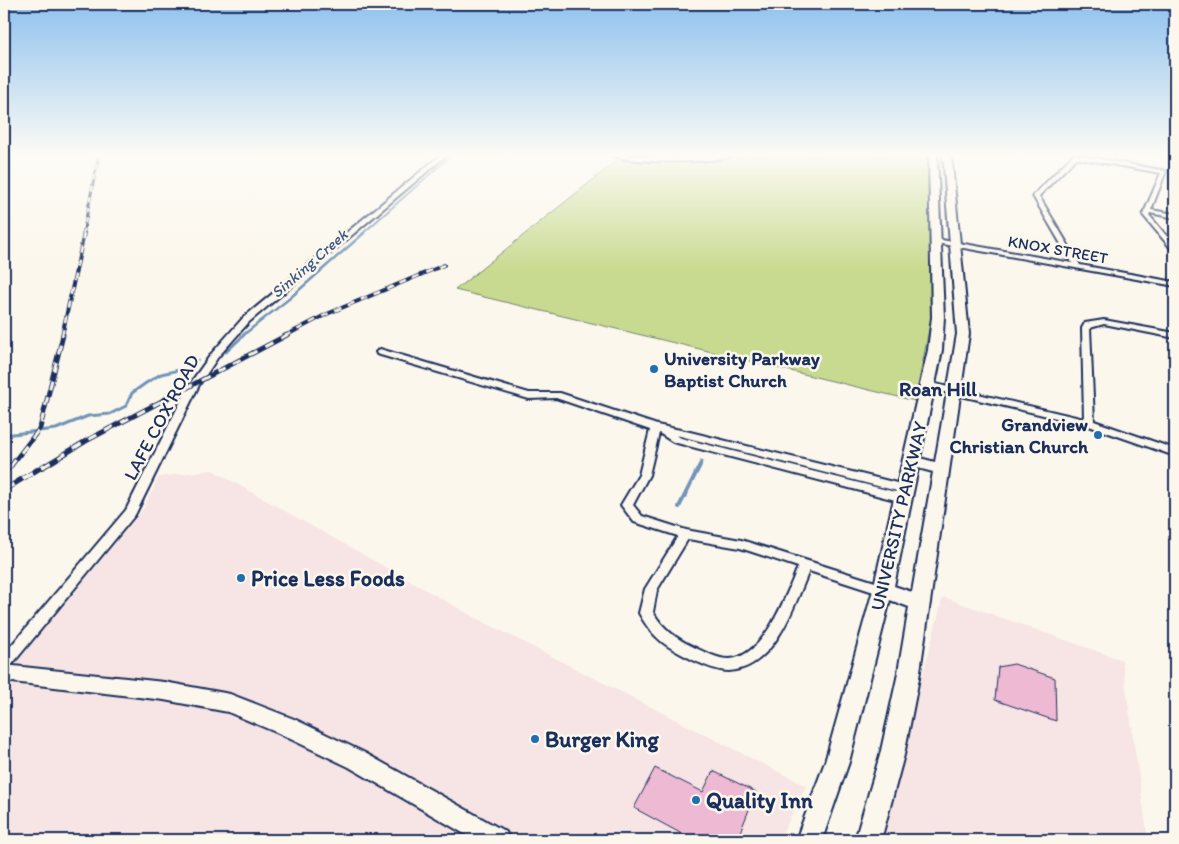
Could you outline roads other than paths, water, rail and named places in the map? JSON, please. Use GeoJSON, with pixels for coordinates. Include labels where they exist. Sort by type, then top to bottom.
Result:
{"type":"FeatureCollection","features":[{"type":"Feature","properties":{"kind":"highway","name":"UNIVERSITY PARKWAY"},"geometry":{"type":"LineString","coordinates":[[809,840],[837,762],[883,590],[912,461],[938,329],[934,193]]}},
{"type":"Feature","properties":{"kind":"highway","name":"UNIVERSITY PARKWAY"},"geometry":{"type":"LineString","coordinates":[[868,840],[896,738],[908,678],[963,334],[952,193]]}},
{"type":"Feature","properties":{"kind":"highway"},"geometry":{"type":"LineString","coordinates":[[937,302],[961,306]]}},
{"type":"Feature","properties":{"kind":"highway"},"geometry":{"type":"LineString","coordinates":[[912,461],[942,469]]}},
{"type":"Feature","properties":{"kind":"highway"},"geometry":{"type":"LineString","coordinates":[[883,590],[921,603]]}},
{"type":"Feature","properties":{"kind":"main road"},"geometry":{"type":"LineString","coordinates":[[4,672],[164,691],[230,703],[286,726],[357,760],[498,840]]}},
{"type":"Feature","properties":{"kind":"street","name":"LAFE COX ROAD"},"geometry":{"type":"LineString","coordinates":[[4,664],[130,512],[194,385],[214,355],[246,320],[398,193]]}},
{"type":"Feature","properties":{"kind":"street"},"geometry":{"type":"LineString","coordinates":[[1039,193],[1036,196],[1077,266]]}},
{"type":"Feature","properties":{"kind":"street"},"geometry":{"type":"LineString","coordinates":[[1155,193],[1146,215],[1175,250]]}},
{"type":"Feature","properties":{"kind":"street"},"geometry":{"type":"LineString","coordinates":[[1147,211],[1175,216]]}},
{"type":"Feature","properties":{"kind":"street","name":"KNOX STREET"},"geometry":{"type":"LineString","coordinates":[[936,241],[1175,284]]}},
{"type":"Feature","properties":{"kind":"street"},"geometry":{"type":"LineString","coordinates":[[1089,423],[1086,355],[1086,328],[1088,325],[1104,322],[1175,335]]}},
{"type":"Feature","properties":{"kind":"street"},"geometry":{"type":"LineString","coordinates":[[380,352],[529,396],[557,395],[655,428],[698,437],[904,494]]}},
{"type":"Feature","properties":{"kind":"street"},"geometry":{"type":"LineString","coordinates":[[927,385],[1089,423],[1175,453]]}},
{"type":"Feature","properties":{"kind":"street"},"geometry":{"type":"LineString","coordinates":[[655,428],[644,475],[627,505],[638,519],[685,534],[741,544],[883,590]]}},
{"type":"Feature","properties":{"kind":"street"},"geometry":{"type":"LineString","coordinates":[[685,534],[651,589],[646,613],[657,632],[669,642],[709,660],[733,665],[754,656],[770,641],[805,566]]}},
{"type":"Feature","properties":{"kind":"waterway","name":"Sinking Creek"},"geometry":{"type":"LineString","coordinates":[[362,234],[408,193]]}},
{"type":"Feature","properties":{"kind":"waterway","name":"Sinking Creek"},"geometry":{"type":"LineString","coordinates":[[242,336],[290,298],[364,233]]}},
{"type":"Feature","properties":{"kind":"waterway","name":"Sinking Creek"},"geometry":{"type":"LineString","coordinates":[[226,352],[244,335]]}},
{"type":"Feature","properties":{"kind":"waterway","name":"Sinking Creek"},"geometry":{"type":"LineString","coordinates":[[4,435],[56,429],[88,416],[110,414],[126,406],[132,393],[146,383],[161,374],[184,369],[197,360]]}},
{"type":"Feature","properties":{"kind":"waterway"},"geometry":{"type":"LineString","coordinates":[[699,467],[701,462]]}},
{"type":"Feature","properties":{"kind":"waterway"},"geometry":{"type":"LineString","coordinates":[[679,507],[699,467]]}},
{"type":"Feature","properties":{"kind":"railway"},"geometry":{"type":"LineString","coordinates":[[83,234],[91,193]]}},
{"type":"Feature","properties":{"kind":"railway"},"geometry":{"type":"LineString","coordinates":[[62,336],[84,233]]}},
{"type":"Feature","properties":{"kind":"railway"},"geometry":{"type":"LineString","coordinates":[[285,336],[327,314],[444,265]]}},
{"type":"Feature","properties":{"kind":"railway"},"geometry":{"type":"LineString","coordinates":[[10,467],[40,428],[63,335]]}},
{"type":"Feature","properties":{"kind":"railway"},"geometry":{"type":"LineString","coordinates":[[43,467],[86,441],[287,335]]}},
{"type":"Feature","properties":{"kind":"railway"},"geometry":{"type":"LineString","coordinates":[[4,473],[11,465]]}},
{"type":"Feature","properties":{"kind":"railway"},"geometry":{"type":"LineString","coordinates":[[4,490],[45,465]]}},
{"type":"Feature","properties":{"kind":"place","name":"University Parkway Baptist Church"},"geometry":{"type":"Point","coordinates":[654,369]}},
{"type":"Feature","properties":{"kind":"place","name":"Grandview Christian Church"},"geometry":{"type":"Point","coordinates":[1098,435]}},
{"type":"Feature","properties":{"kind":"place","name":"Price Less Foods"},"geometry":{"type":"Point","coordinates":[241,578]}},
{"type":"Feature","properties":{"kind":"place","name":"Burger King"},"geometry":{"type":"Point","coordinates":[535,739]}},
{"type":"Feature","properties":{"kind":"place","name":"Quality Inn"},"geometry":{"type":"Point","coordinates":[696,800]}},
{"type":"Feature","properties":{"kind":"district","name":"Roan Hill"},"geometry":{"type":"Point","coordinates":[938,389]}}]}
